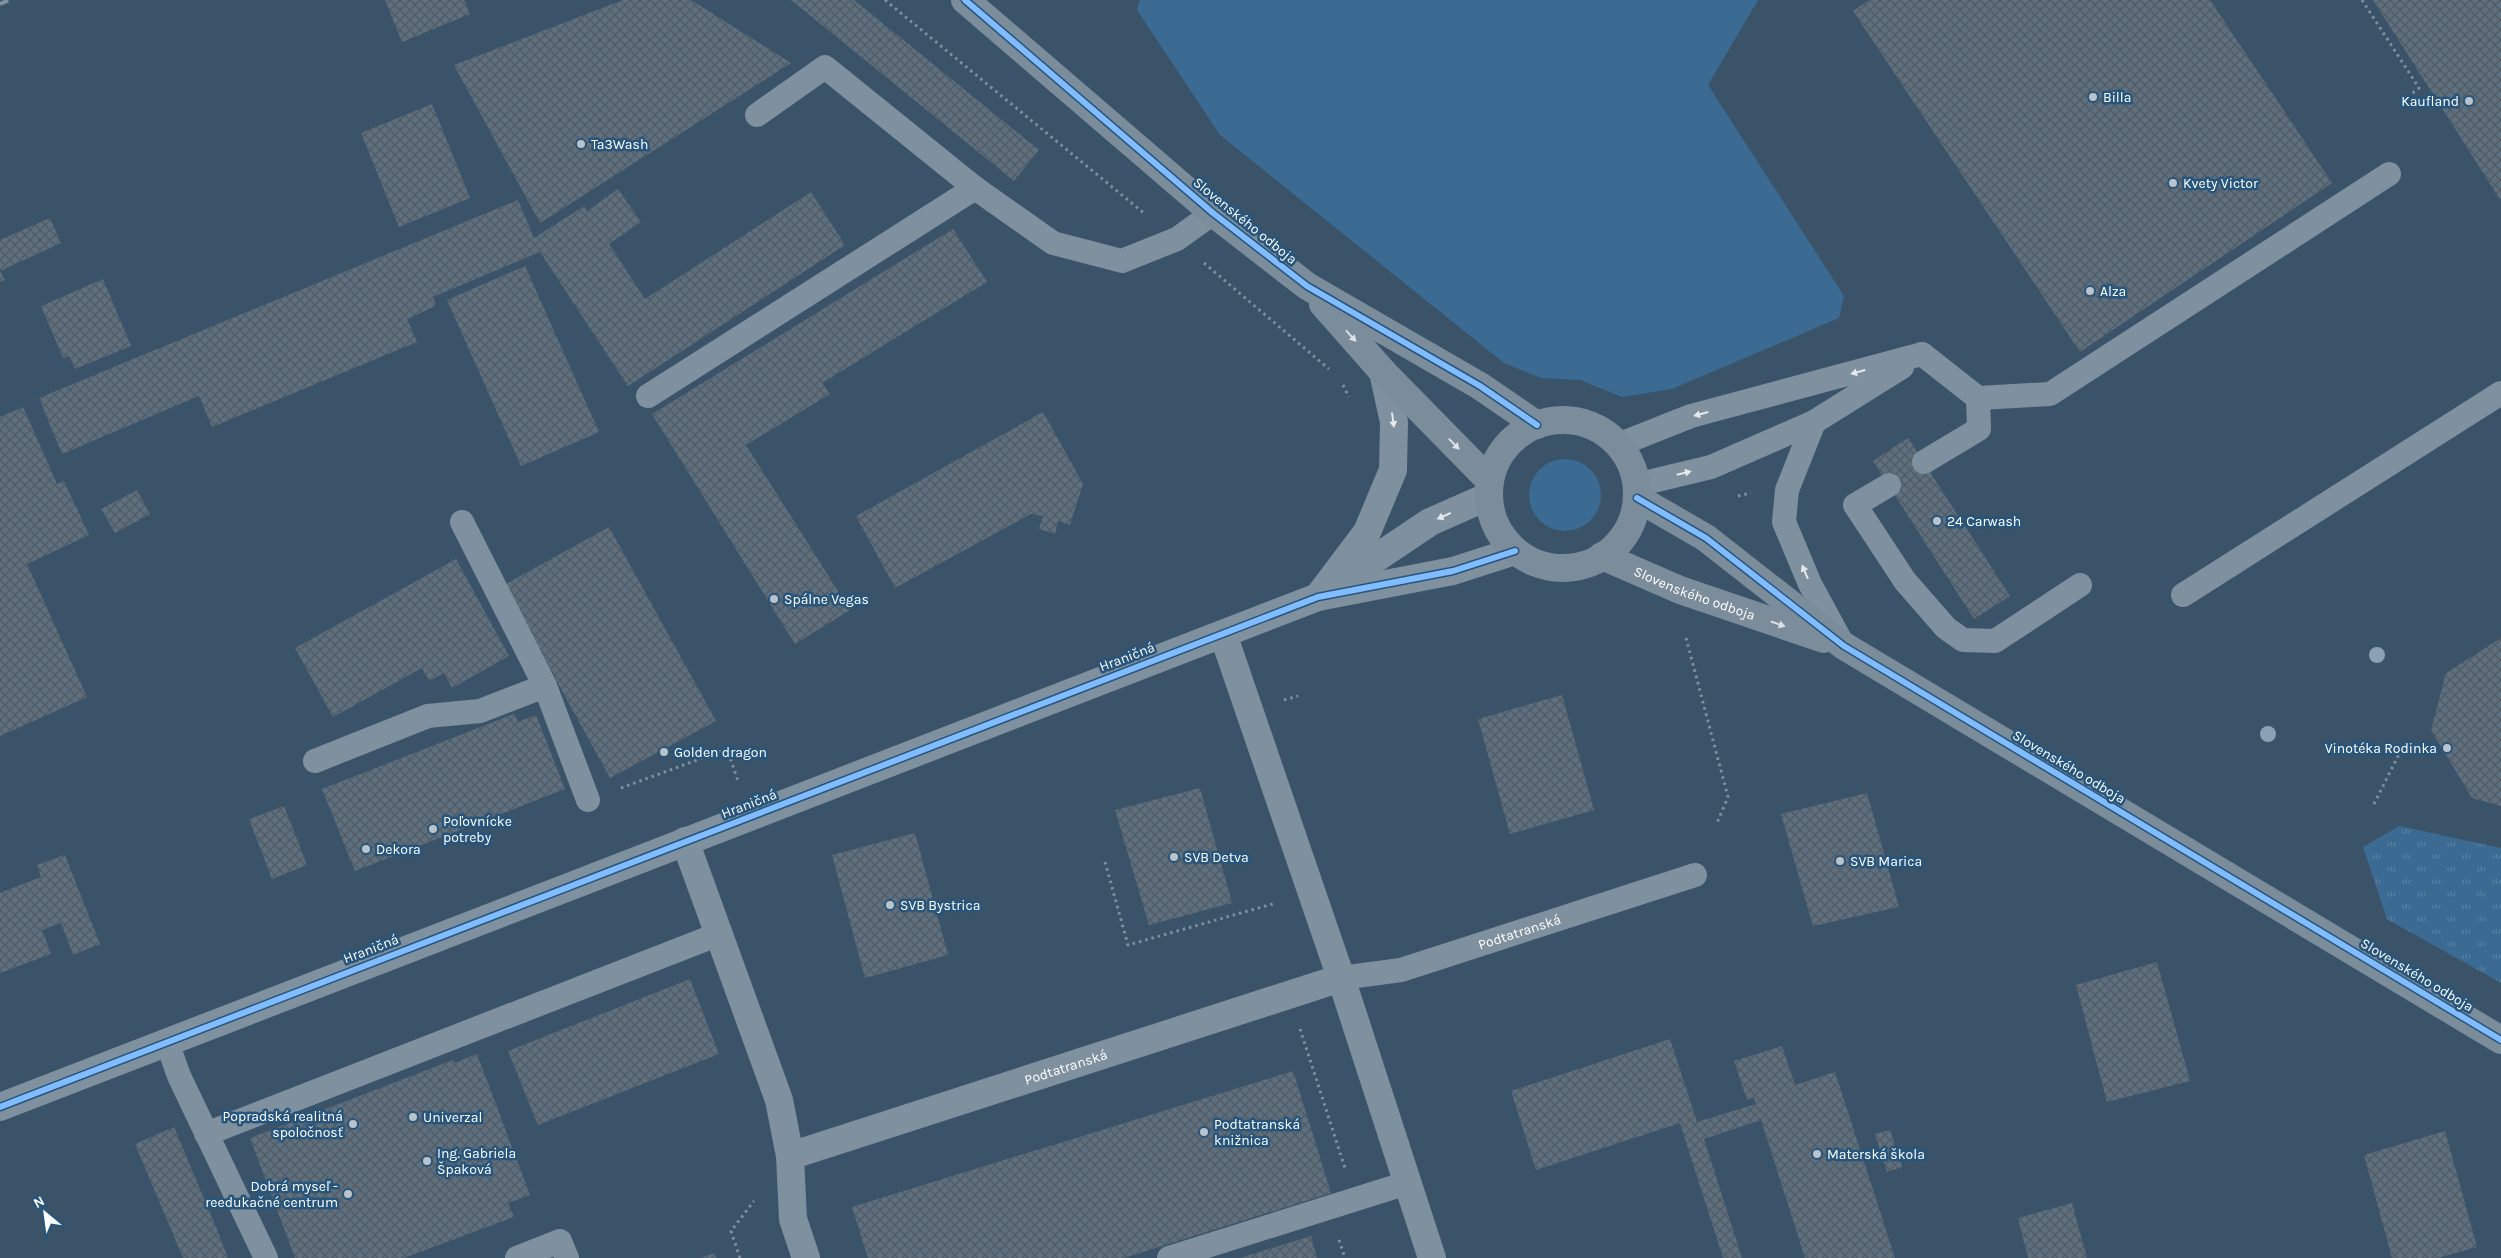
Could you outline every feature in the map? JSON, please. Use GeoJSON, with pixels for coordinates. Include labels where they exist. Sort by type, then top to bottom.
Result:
{"type":"FeatureCollection","features":[{"type":"Feature","properties":{"kind":"street","name":"Slovenského odboja"},"geometry":{"type":"LineString","coordinates":[[967,0],[1213,214],[1307,286],[1480,386],[1537,425]]}},
{"type":"Feature","properties":{"kind":"street","name":"Slovenského odboja"},"geometry":{"type":"LineString","coordinates":[[1307,286],[1489,488]]}},
{"type":"Feature","properties":{"kind":"street"},"geometry":{"type":"LineString","coordinates":[[1318,597],[1367,532],[1392,470],[1394,422],[1383,372]]}},
{"type":"Feature","properties":{"kind":"street"},"geometry":{"type":"LineString","coordinates":[[1558,420],[1581,422],[1602,431],[1618,445],[1630,464],[1636,492],[1632,521],[1620,541],[1602,556],[1581,566],[1558,568],[1535,563],[1515,551],[1501,535],[1492,517],[1489,488],[1496,462],[1506,446],[1520,433],[1537,425],[1558,420]]}},
{"type":"Feature","properties":{"kind":"street","name":"Hraničná"},"geometry":{"type":"LineString","coordinates":[[1318,597],[1430,522],[1489,488]]}},
{"type":"Feature","properties":{"kind":"street","name":"Slovenského odboja"},"geometry":{"type":"LineString","coordinates":[[1636,492],[1706,538],[1844,646],[2501,1040]]}},
{"type":"Feature","properties":{"kind":"street","name":"Hraničná"},"geometry":{"type":"LineString","coordinates":[[0,1107],[1318,597],[1453,571],[1515,551]]}},
{"type":"Feature","properties":{"kind":"street","name":"Slovenského odboja"},"geometry":{"type":"LineString","coordinates":[[1602,556],[1680,590],[1844,646]]}},
{"type":"Feature","properties":{"kind":"street"},"geometry":{"type":"LineString","coordinates":[[1223,634],[1341,978],[1432,1258]]}},
{"type":"Feature","properties":{"kind":"street"},"geometry":{"type":"LineString","coordinates":[[685,841],[779,1100],[790,1156],[793,1219],[806,1258]]}},
{"type":"Feature","properties":{"kind":"street","name":"Podtatranská"},"geometry":{"type":"LineString","coordinates":[[790,1156],[1341,978]]}},
{"type":"Feature","properties":{"kind":"lane"},"geometry":{"type":"LineString","coordinates":[[756,115],[825,67],[976,188],[1053,243],[1122,260],[1177,239],[1213,214]]}},
{"type":"Feature","properties":{"kind":"lane"},"geometry":{"type":"LineString","coordinates":[[1922,354],[1978,398],[2050,394],[2389,174]]}},
{"type":"Feature","properties":{"kind":"lane"},"geometry":{"type":"LineString","coordinates":[[648,396],[976,188]]}},
{"type":"Feature","properties":{"kind":"lane"},"geometry":{"type":"LineString","coordinates":[[1636,492],[1711,467],[1814,422],[1922,354]]}},
{"type":"Feature","properties":{"kind":"lane"},"geometry":{"type":"LineString","coordinates":[[1618,445],[1691,416],[1922,354]]}},
{"type":"Feature","properties":{"kind":"lane"},"geometry":{"type":"LineString","coordinates":[[2183,595],[2501,393]]}},
{"type":"Feature","properties":{"kind":"lane"},"geometry":{"type":"LineString","coordinates":[[1924,462],[1979,429],[1978,398]]}},
{"type":"Feature","properties":{"kind":"lane"},"geometry":{"type":"LineString","coordinates":[[1814,422],[1787,490],[1784,522],[1810,584],[1844,646]]}},
{"type":"Feature","properties":{"kind":"lane"},"geometry":{"type":"LineString","coordinates":[[1889,485],[1855,505],[1905,581],[1946,628],[1963,640],[1995,641],[2080,585]]}},
{"type":"Feature","properties":{"kind":"lane"},"geometry":{"type":"LineString","coordinates":[[462,522],[545,686],[588,800]]}},
{"type":"Feature","properties":{"kind":"lane"},"geometry":{"type":"LineString","coordinates":[[315,761],[428,716],[480,711],[545,686]]}},
{"type":"Feature","properties":{"kind":"lane","name":"Podtatranská"},"geometry":{"type":"LineString","coordinates":[[1341,978],[1400,970],[1695,875]]}},
{"type":"Feature","properties":{"kind":"lane"},"geometry":{"type":"LineString","coordinates":[[206,1134],[719,934]]}},
{"type":"Feature","properties":{"kind":"lane"},"geometry":{"type":"LineString","coordinates":[[167,1042],[206,1134],[266,1258]]}},
{"type":"Feature","properties":{"kind":"lane"},"geometry":{"type":"LineString","coordinates":[[1169,1258],[1407,1183]]}},
{"type":"Feature","properties":{"kind":"lane"},"geometry":{"type":"LineString","coordinates":[[517,1258],[560,1241],[567,1258]]}},
{"type":"Feature","properties":{"kind":"path"},"geometry":{"type":"LineString","coordinates":[[2362,0],[2419,88],[2410,94]]}},
{"type":"Feature","properties":{"kind":"path"},"geometry":{"type":"LineString","coordinates":[[1736,496],[1754,492]]}},
{"type":"Feature","properties":{"kind":"path"},"geometry":{"type":"LineString","coordinates":[[1686,638],[1728,797],[1717,823]]}},
{"type":"Feature","properties":{"kind":"path"},"geometry":{"type":"LineString","coordinates":[[2374,804],[2403,746]]}},
{"type":"Feature","properties":{"kind":"path"},"geometry":{"type":"LineString","coordinates":[[588,800],[727,749],[739,785]]}},
{"type":"Feature","properties":{"kind":"path"},"geometry":{"type":"LineString","coordinates":[[1105,862],[1128,945],[1285,900]]}},
{"type":"Feature","properties":{"kind":"path"},"geometry":{"type":"LineString","coordinates":[[1300,991],[1296,1015],[1355,1199]]}},
{"type":"Feature","properties":{"kind":"path"},"geometry":{"type":"LineString","coordinates":[[1339,1239],[1345,1258]]}},
{"type":"Feature","properties":{"kind":"green space"},"geometry":{"type":"Polygon","coordinates":[[[1140,0],[1758,0],[1708,85],[1844,296],[1839,318],[1672,389],[1622,397],[1580,380],[1541,378],[1504,363],[1220,135],[1137,10],[1140,0]]]}},
{"type":"Feature","properties":{"kind":"green space"},"geometry":{"type":"Polygon","coordinates":[[[1565,459],[1585,465],[1595,475],[1601,495],[1595,515],[1585,525],[1565,531],[1545,525],[1535,515],[1529,495],[1535,475],[1545,465],[1565,459]]]}},
{"type":"Feature","properties":{"kind":"green space"},"geometry":{"type":"Polygon","coordinates":[[[2399,826],[2501,848],[2501,983],[2387,919],[2363,847],[2399,826]]]}},
{"type":"Feature","properties":{"kind":"building"},"geometry":{"type":"Polygon","coordinates":[[[385,0],[464,0],[470,14],[402,42],[385,0]]]}},
{"type":"Feature","properties":{"kind":"building","name":"Ta3Wash"},"geometry":{"type":"Polygon","coordinates":[[[623,0],[691,0],[791,63],[540,223],[454,65],[623,0]]]}},
{"type":"Feature","properties":{"kind":"building"},"geometry":{"type":"Polygon","coordinates":[[[791,0],[854,0],[1039,150],[1014,181],[791,0]]]}},
{"type":"Feature","properties":{"kind":"building","name":"Billa"},"geometry":{"type":"Polygon","coordinates":[[[1869,0],[2210,0],[2332,183],[2080,352],[1853,11],[1869,0]]]}},
{"type":"Feature","properties":{"kind":"building","name":"Kaufland"},"geometry":{"type":"Polygon","coordinates":[[[2373,0],[2501,0],[2501,201],[2373,0]]]}},
{"type":"Feature","properties":{"kind":"building"},"geometry":{"type":"Polygon","coordinates":[[[432,104],[470,198],[399,227],[361,133],[432,104]]]}},
{"type":"Feature","properties":{"kind":"building"},"geometry":{"type":"Polygon","coordinates":[[[618,189],[641,222],[609,244],[645,299],[811,192],[845,245],[628,386],[540,252],[433,297],[436,306],[407,319],[417,342],[212,427],[199,396],[62,454],[39,398],[518,200],[534,238],[584,206],[587,211],[618,189]]]}},
{"type":"Feature","properties":{"kind":"building"},"geometry":{"type":"Polygon","coordinates":[[[50,218],[61,243],[0,271],[0,240],[50,218]]]}},
{"type":"Feature","properties":{"kind":"building"},"geometry":{"type":"Polygon","coordinates":[[[953,229],[987,282],[822,383],[830,394],[746,445],[850,610],[795,644],[652,414],[953,229]]]}},
{"type":"Feature","properties":{"kind":"building"},"geometry":{"type":"Polygon","coordinates":[[[525,266],[599,432],[521,466],[447,300],[525,266]]]}},
{"type":"Feature","properties":{"kind":"building"},"geometry":{"type":"Polygon","coordinates":[[[0,271],[5,280],[0,282],[0,271]]]}},
{"type":"Feature","properties":{"kind":"building"},"geometry":{"type":"Polygon","coordinates":[[[103,279],[131,346],[75,369],[69,356],[63,358],[41,306],[103,279]]]}},
{"type":"Feature","properties":{"kind":"building"},"geometry":{"type":"Polygon","coordinates":[[[23,407],[57,484],[64,481],[89,535],[27,564],[87,697],[0,736],[0,417],[23,407]]]}},
{"type":"Feature","properties":{"kind":"building"},"geometry":{"type":"Polygon","coordinates":[[[1043,412],[1083,484],[1070,525],[1058,521],[1055,534],[1039,529],[1043,516],[1031,514],[895,588],[856,516],[1043,412]]]}},
{"type":"Feature","properties":{"kind":"building","name":"24 Carwash"},"geometry":{"type":"Polygon","coordinates":[[[1908,438],[2010,596],[1974,619],[1873,461],[1908,438]]]}},
{"type":"Feature","properties":{"kind":"building"},"geometry":{"type":"Polygon","coordinates":[[[137,490],[150,514],[115,533],[101,509],[137,490]]]}},
{"type":"Feature","properties":{"kind":"building"},"geometry":{"type":"Polygon","coordinates":[[[609,527],[716,721],[610,778],[504,585],[609,527]]]}},
{"type":"Feature","properties":{"kind":"building"},"geometry":{"type":"Polygon","coordinates":[[[456,559],[509,656],[452,688],[444,673],[429,681],[422,668],[333,717],[295,648],[456,559]]]}},
{"type":"Feature","properties":{"kind":"building"},"geometry":{"type":"Polygon","coordinates":[[[2501,638],[2501,806],[2472,798],[2431,730],[2446,673],[2501,638]]]}},
{"type":"Feature","properties":{"kind":"building"},"geometry":{"type":"Polygon","coordinates":[[[1562,695],[1594,810],[1510,834],[1478,719],[1562,695]]]}},
{"type":"Feature","properties":{"kind":"building"},"geometry":{"type":"Polygon","coordinates":[[[514,714],[518,722],[536,715],[565,789],[355,871],[322,789],[514,714]]]}},
{"type":"Feature","properties":{"kind":"building","name":"SVB Detva"},"geometry":{"type":"Polygon","coordinates":[[[1200,788],[1232,903],[1149,925],[1115,810],[1200,788]]]}},
{"type":"Feature","properties":{"kind":"building","name":"SVB Marica"},"geometry":{"type":"Polygon","coordinates":[[[1867,793],[1899,907],[1813,926],[1781,814],[1867,793]]]}},
{"type":"Feature","properties":{"kind":"building"},"geometry":{"type":"Polygon","coordinates":[[[284,806],[307,865],[272,879],[249,819],[284,806]]]}},
{"type":"Feature","properties":{"kind":"building","name":"SVB Bystrica"},"geometry":{"type":"Polygon","coordinates":[[[915,833],[948,955],[865,978],[832,855],[915,833]]]}},
{"type":"Feature","properties":{"kind":"building"},"geometry":{"type":"Polygon","coordinates":[[[65,855],[100,944],[73,955],[61,923],[42,930],[51,954],[0,973],[0,893],[41,877],[37,865],[65,855]]]}},
{"type":"Feature","properties":{"kind":"building"},"geometry":{"type":"Polygon","coordinates":[[[2157,962],[2190,1081],[2107,1102],[2076,985],[2157,962]]]}},
{"type":"Feature","properties":{"kind":"building"},"geometry":{"type":"Polygon","coordinates":[[[690,979],[719,1054],[538,1125],[508,1051],[690,979]]]}},
{"type":"Feature","properties":{"kind":"building","name":"Materská škola"},"geometry":{"type":"Polygon","coordinates":[[[1670,1039],[1697,1122],[1756,1104],[1754,1098],[1747,1100],[1734,1061],[1782,1046],[1795,1085],[1835,1072],[1895,1258],[1805,1258],[1761,1120],[1704,1139],[1742,1258],[1723,1258],[1680,1123],[1536,1170],[1511,1091],[1670,1039]]]}},
{"type":"Feature","properties":{"kind":"building"},"geometry":{"type":"Polygon","coordinates":[[[477,1054],[530,1195],[508,1203],[514,1217],[404,1258],[295,1258],[250,1138],[453,1060],[454,1063],[477,1054]]]}},
{"type":"Feature","properties":{"kind":"building","name":"Podtatranská knižnica"},"geometry":{"type":"Polygon","coordinates":[[[1293,1071],[1331,1193],[1124,1258],[868,1258],[852,1207],[1293,1071]]]}},
{"type":"Feature","properties":{"kind":"building"},"geometry":{"type":"Polygon","coordinates":[[[174,1127],[228,1258],[183,1258],[135,1144],[174,1127]]]}},
{"type":"Feature","properties":{"kind":"building"},"geometry":{"type":"Polygon","coordinates":[[[1890,1130],[1902,1167],[1887,1172],[1875,1134],[1890,1130]]]}},
{"type":"Feature","properties":{"kind":"building"},"geometry":{"type":"Polygon","coordinates":[[[2445,1131],[2477,1247],[2438,1258],[2392,1258],[2364,1155],[2445,1131]]]}},
{"type":"Feature","properties":{"kind":"building"},"geometry":{"type":"Polygon","coordinates":[[[2072,1203],[2087,1258],[2028,1258],[2018,1218],[2072,1203]]]}},
{"type":"Feature","properties":{"kind":"building"},"geometry":{"type":"Polygon","coordinates":[[[1311,1236],[1317,1258],[1240,1258],[1311,1236]]]}},
{"type":"Feature","properties":{"kind":"building"},"geometry":{"type":"Polygon","coordinates":[[[715,1253],[716,1258],[700,1258],[715,1253]]]}},
{"type":"Feature","properties":{"kind":"railway"},"geometry":{"type":"LineString","coordinates":[[0,4],[9,0]]}},
{"type":"Feature","properties":{"kind":"cycle path"},"geometry":{"type":"LineString","coordinates":[[965,0],[1213,213],[1307,286],[1480,386],[1537,425]]}},
{"type":"Feature","properties":{"kind":"cycle path"},"geometry":{"type":"LineString","coordinates":[[1637,498],[1706,538],[1844,646],[2501,1040]]}},
{"type":"Feature","properties":{"kind":"cycle path"},"geometry":{"type":"LineString","coordinates":[[0,1107],[1318,597],[1453,571],[1515,551]]}},
{"type":"Feature","properties":{"kind":"place","name":"Billa"},"geometry":{"type":"Point","coordinates":[2093,97]}},
{"type":"Feature","properties":{"kind":"place","name":"Kaufland"},"geometry":{"type":"Point","coordinates":[2469,101]}},
{"type":"Feature","properties":{"kind":"place","name":"Ta3Wash"},"geometry":{"type":"Point","coordinates":[581,144]}},
{"type":"Feature","properties":{"kind":"place","name":"Kvety Victor"},"geometry":{"type":"Point","coordinates":[2173,183]}},
{"type":"Feature","properties":{"kind":"place","name":"Alza"},"geometry":{"type":"Point","coordinates":[2090,291]}},
{"type":"Feature","properties":{"kind":"place","name":"24 Carwash"},"geometry":{"type":"Point","coordinates":[1937,521]}},
{"type":"Feature","properties":{"kind":"place","name":"Spálne Vegas"},"geometry":{"type":"Point","coordinates":[774,599]}},
{"type":"Feature","properties":{"kind":"place","name":"Vinotéka Rodinka"},"geometry":{"type":"Point","coordinates":[2447,748]}},
{"type":"Feature","properties":{"kind":"place","name":"Golden dragon"},"geometry":{"type":"Point","coordinates":[664,752]}},
{"type":"Feature","properties":{"kind":"place","name":"Poľovnícke potreby"},"geometry":{"type":"Point","coordinates":[433,829]}},
{"type":"Feature","properties":{"kind":"place","name":"Dekora"},"geometry":{"type":"Point","coordinates":[366,849]}},
{"type":"Feature","properties":{"kind":"place","name":"SVB Detva"},"geometry":{"type":"Point","coordinates":[1174,857]}},
{"type":"Feature","properties":{"kind":"place","name":"SVB Marica"},"geometry":{"type":"Point","coordinates":[1840,861]}},
{"type":"Feature","properties":{"kind":"place","name":"SVB Bystrica"},"geometry":{"type":"Point","coordinates":[890,905]}},
{"type":"Feature","properties":{"kind":"place","name":"Univerzal"},"geometry":{"type":"Point","coordinates":[413,1117]}},
{"type":"Feature","properties":{"kind":"place","name":"Popradská realitná spoločnosť"},"geometry":{"type":"Point","coordinates":[353,1124]}},
{"type":"Feature","properties":{"kind":"place","name":"Podtatranská knižnica"},"geometry":{"type":"Point","coordinates":[1204,1132]}},
{"type":"Feature","properties":{"kind":"place","name":"Materská škola"},"geometry":{"type":"Point","coordinates":[1817,1154]}},
{"type":"Feature","properties":{"kind":"place","name":"Ing. Gabriela Špaková"},"geometry":{"type":"Point","coordinates":[427,1161]}},
{"type":"Feature","properties":{"kind":"place","name":"Dobrá myseľ - reedukačné centrum"},"geometry":{"type":"Point","coordinates":[348,1194]}}]}
